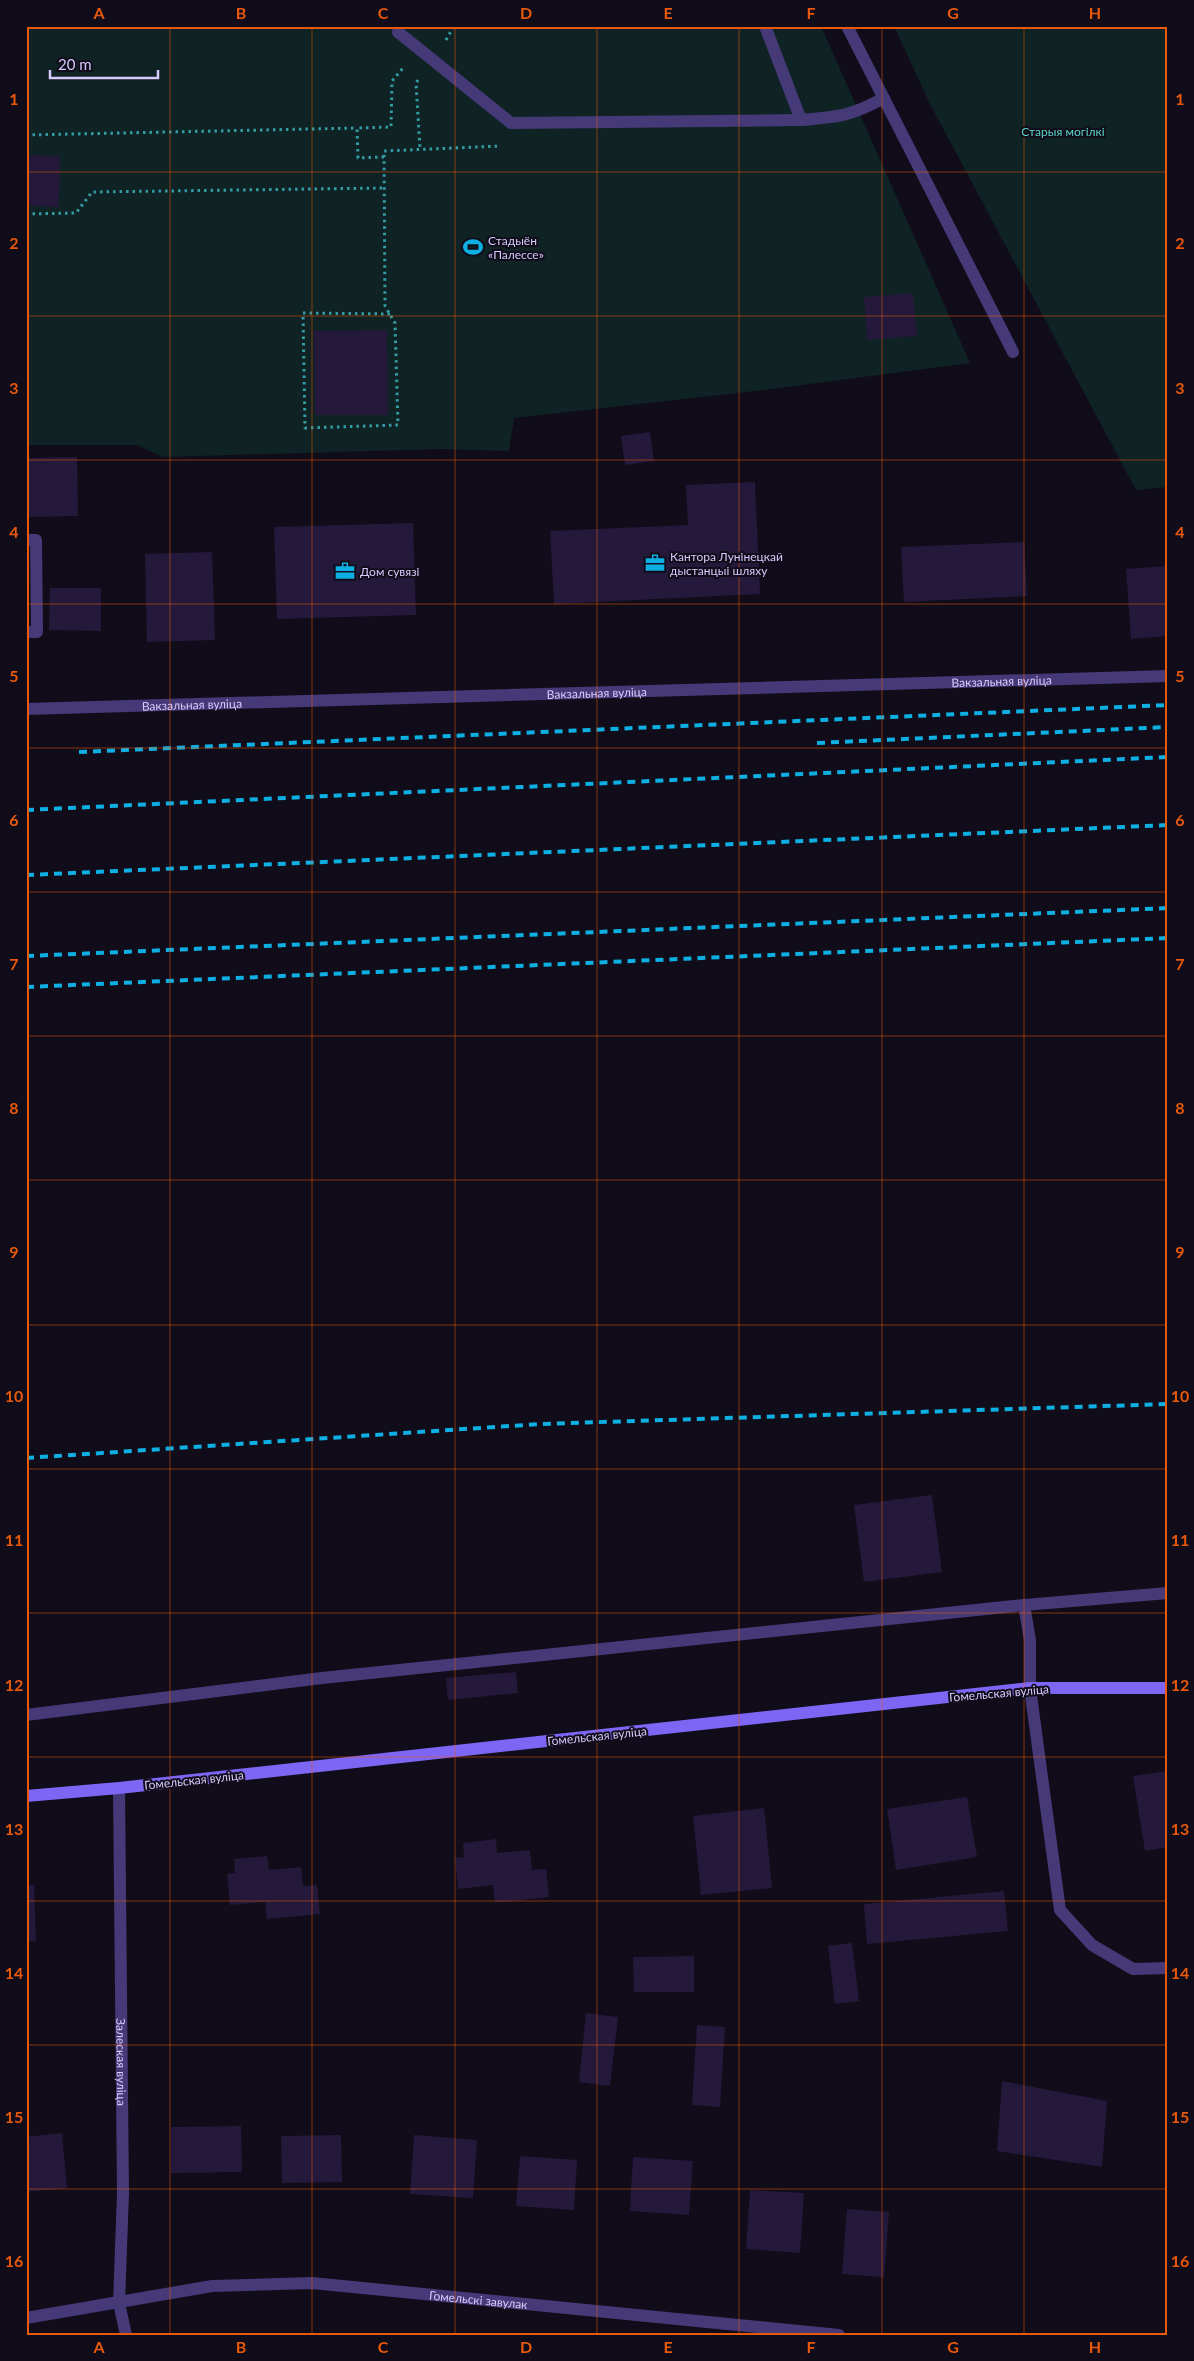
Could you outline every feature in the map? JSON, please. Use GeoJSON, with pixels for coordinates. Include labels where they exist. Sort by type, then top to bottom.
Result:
{"type":"FeatureCollection","features":[{"type":"Feature","properties":{"kind":"street"},"geometry":{"type":"LineString","coordinates":[[765,26],[801,120]]}},
{"type":"Feature","properties":{"kind":"street"},"geometry":{"type":"LineString","coordinates":[[847,26],[1013,352]]}},
{"type":"Feature","properties":{"kind":"street"},"geometry":{"type":"LineString","coordinates":[[398,32],[511,123],[801,120],[852,114],[884,98]]}},
{"type":"Feature","properties":{"kind":"street"},"geometry":{"type":"LineString","coordinates":[[26,540],[36,540],[38,632],[26,632]]}},
{"type":"Feature","properties":{"kind":"street","name":"Вакзальная вуліца"},"geometry":{"type":"LineString","coordinates":[[26,709],[1168,676]]}},
{"type":"Feature","properties":{"kind":"street"},"geometry":{"type":"LineString","coordinates":[[26,1715],[322,1678],[1024,1605],[1168,1593]]}},
{"type":"Feature","properties":{"kind":"street"},"geometry":{"type":"LineString","coordinates":[[1024,1605],[1030,1640],[1030,1688],[1060,1910],[1092,1945],[1133,1969],[1168,1968]]}},
{"type":"Feature","properties":{"kind":"street","name":"Гомельская вуліца"},"geometry":{"type":"LineString","coordinates":[[26,1796],[119,1788],[1030,1688],[1168,1688]]}},
{"type":"Feature","properties":{"kind":"street","name":"Залеская вуліца"},"geometry":{"type":"LineString","coordinates":[[119,1788],[123,2193],[119,2303],[126,2335]]}},
{"type":"Feature","properties":{"kind":"street","name":"Гомельскі завулак"},"geometry":{"type":"LineString","coordinates":[[26,2318],[212,2286],[312,2283],[839,2335]]}},
{"type":"Feature","properties":{"kind":"path"},"geometry":{"type":"LineString","coordinates":[[26,135],[391,127],[392,81],[419,49]]}},
{"type":"Feature","properties":{"kind":"path"},"geometry":{"type":"LineString","coordinates":[[357,128],[358,158],[384,158]]}},
{"type":"Feature","properties":{"kind":"path"},"geometry":{"type":"LineString","coordinates":[[390,314],[303,313],[305,428],[398,425],[395,323],[390,314],[385,306],[384,151],[508,146]]}},
{"type":"Feature","properties":{"kind":"path"},"geometry":{"type":"LineString","coordinates":[[26,214],[76,213],[92,192],[384,188]]}},
{"type":"Feature","properties":{"kind":"green space","name":"Стадыён «Палессе»"},"geometry":{"type":"Polygon","coordinates":[[[26,26],[821,26],[970,363],[764,390],[514,418],[509,451],[441,449],[163,457],[137,445],[26,445],[26,26]]]}},
{"type":"Feature","properties":{"kind":"green space","name":"Старыя могілкі"},"geometry":{"type":"Polygon","coordinates":[[[894,26],[1168,26],[1168,487],[1136,490],[930,104],[894,26]]]}},
{"type":"Feature","properties":{"kind":"building"},"geometry":{"type":"Polygon","coordinates":[[[26,155],[60,156],[59,207],[26,206],[26,155]]]}},
{"type":"Feature","properties":{"kind":"building"},"geometry":{"type":"Polygon","coordinates":[[[913,293],[917,336],[867,340],[864,297],[913,293]]]}},
{"type":"Feature","properties":{"kind":"building"},"geometry":{"type":"Polygon","coordinates":[[[387,330],[388,415],[315,415],[314,331],[387,330]]]}},
{"type":"Feature","properties":{"kind":"building"},"geometry":{"type":"Polygon","coordinates":[[[650,432],[654,461],[625,465],[621,436],[650,432]]]}},
{"type":"Feature","properties":{"kind":"building"},"geometry":{"type":"Polygon","coordinates":[[[77,457],[78,516],[26,517],[26,458],[77,457]]]}},
{"type":"Feature","properties":{"kind":"building","name":"Кантора Лунінецкай дыстанцыі шляху"},"geometry":{"type":"Polygon","coordinates":[[[755,482],[760,594],[554,604],[550,531],[688,525],[686,485],[755,482]]]}},
{"type":"Feature","properties":{"kind":"building","name":"Дом сувязі"},"geometry":{"type":"Polygon","coordinates":[[[413,523],[416,615],[277,619],[274,527],[413,523]]]}},
{"type":"Feature","properties":{"kind":"building"},"geometry":{"type":"Polygon","coordinates":[[[1024,542],[1027,596],[904,602],[901,547],[1024,542]]]}},
{"type":"Feature","properties":{"kind":"building"},"geometry":{"type":"Polygon","coordinates":[[[212,552],[215,640],[147,642],[145,554],[212,552]]]}},
{"type":"Feature","properties":{"kind":"building"},"geometry":{"type":"Polygon","coordinates":[[[1168,566],[1168,636],[1131,639],[1126,569],[1168,566]]]}},
{"type":"Feature","properties":{"kind":"building"},"geometry":{"type":"Polygon","coordinates":[[[50,588],[101,588],[101,631],[49,630],[50,588]]]}},
{"type":"Feature","properties":{"kind":"building"},"geometry":{"type":"Polygon","coordinates":[[[932,1495],[942,1572],[864,1582],[854,1505],[932,1495]]]}},
{"type":"Feature","properties":{"kind":"building"},"geometry":{"type":"Polygon","coordinates":[[[516,1672],[518,1693],[448,1700],[446,1678],[516,1672]]]}},
{"type":"Feature","properties":{"kind":"building"},"geometry":{"type":"Polygon","coordinates":[[[1168,1771],[1168,1847],[1145,1851],[1133,1776],[1168,1771]]]}},
{"type":"Feature","properties":{"kind":"building"},"geometry":{"type":"Polygon","coordinates":[[[967,1797],[977,1857],[896,1870],[887,1809],[967,1797]]]}},
{"type":"Feature","properties":{"kind":"building"},"geometry":{"type":"Polygon","coordinates":[[[764,1808],[772,1888],[701,1895],[693,1816],[764,1808]]]}},
{"type":"Feature","properties":{"kind":"building"},"geometry":{"type":"Polygon","coordinates":[[[496,1839],[497,1853],[530,1850],[532,1870],[546,1869],[549,1897],[495,1903],[493,1885],[458,1889],[455,1858],[464,1857],[463,1843],[496,1839]]]}},
{"type":"Feature","properties":{"kind":"building"},"geometry":{"type":"Polygon","coordinates":[[[267,1856],[269,1870],[301,1867],[303,1886],[317,1885],[320,1914],[267,1919],[265,1902],[230,1905],[227,1874],[235,1873],[234,1859],[267,1856]]]}},
{"type":"Feature","properties":{"kind":"building"},"geometry":{"type":"Polygon","coordinates":[[[26,1885],[34,1885],[36,1941],[26,1942],[26,1885]]]}},
{"type":"Feature","properties":{"kind":"building"},"geometry":{"type":"Polygon","coordinates":[[[1004,1891],[1008,1931],[867,1944],[864,1904],[1004,1891]]]}},
{"type":"Feature","properties":{"kind":"building"},"geometry":{"type":"Polygon","coordinates":[[[852,1943],[859,2001],[835,2004],[828,1946],[852,1943]]]}},
{"type":"Feature","properties":{"kind":"building"},"geometry":{"type":"Polygon","coordinates":[[[694,1956],[694,1992],[634,1992],[633,1957],[694,1956]]]}},
{"type":"Feature","properties":{"kind":"building"},"geometry":{"type":"Polygon","coordinates":[[[586,2013],[618,2017],[610,2086],[579,2082],[586,2013]]]}},
{"type":"Feature","properties":{"kind":"building"},"geometry":{"type":"Polygon","coordinates":[[[697,2025],[725,2027],[720,2107],[692,2105],[697,2025]]]}},
{"type":"Feature","properties":{"kind":"building"},"geometry":{"type":"Polygon","coordinates":[[[1002,2081],[1107,2101],[1102,2167],[997,2151],[1002,2081]]]}},
{"type":"Feature","properties":{"kind":"building"},"geometry":{"type":"Polygon","coordinates":[[[241,2126],[242,2172],[171,2173],[171,2127],[241,2126]]]}},
{"type":"Feature","properties":{"kind":"building"},"geometry":{"type":"Polygon","coordinates":[[[62,2133],[67,2188],[26,2192],[26,2137],[62,2133]]]}},
{"type":"Feature","properties":{"kind":"building"},"geometry":{"type":"Polygon","coordinates":[[[341,2135],[342,2182],[282,2183],[281,2136],[341,2135]]]}},
{"type":"Feature","properties":{"kind":"building"},"geometry":{"type":"Polygon","coordinates":[[[414,2135],[477,2140],[473,2198],[410,2194],[414,2135]]]}},
{"type":"Feature","properties":{"kind":"building"},"geometry":{"type":"Polygon","coordinates":[[[520,2156],[577,2160],[574,2210],[516,2206],[520,2156]]]}},
{"type":"Feature","properties":{"kind":"building"},"geometry":{"type":"Polygon","coordinates":[[[633,2157],[693,2161],[689,2215],[630,2211],[633,2157]]]}},
{"type":"Feature","properties":{"kind":"building"},"geometry":{"type":"Polygon","coordinates":[[[750,2190],[804,2193],[800,2253],[746,2249],[750,2190]]]}},
{"type":"Feature","properties":{"kind":"building"},"geometry":{"type":"Polygon","coordinates":[[[847,2209],[889,2212],[884,2277],[842,2274],[847,2209]]]}},
{"type":"Feature","properties":{"kind":"railway"},"geometry":{"type":"LineString","coordinates":[[79,752],[1168,705]]}},
{"type":"Feature","properties":{"kind":"railway"},"geometry":{"type":"LineString","coordinates":[[817,743],[1168,727]]}},
{"type":"Feature","properties":{"kind":"railway"},"geometry":{"type":"LineString","coordinates":[[26,810],[1168,757]]}},
{"type":"Feature","properties":{"kind":"railway"},"geometry":{"type":"LineString","coordinates":[[26,875],[1168,825]]}},
{"type":"Feature","properties":{"kind":"railway"},"geometry":{"type":"LineString","coordinates":[[26,956],[1168,908]]}},
{"type":"Feature","properties":{"kind":"railway"},"geometry":{"type":"LineString","coordinates":[[26,987],[1168,938]]}},
{"type":"Feature","properties":{"kind":"railway"},"geometry":{"type":"LineString","coordinates":[[26,1458],[540,1424],[1168,1404]]}},
{"type":"Feature","properties":{"kind":"place","name":"Стадыён «Палессе»"},"geometry":{"type":"Point","coordinates":[473,247]}},
{"type":"Feature","properties":{"kind":"place","name":"Кантора Лунінецкай дыстанцыі шляху"},"geometry":{"type":"Point","coordinates":[655,563]}},
{"type":"Feature","properties":{"kind":"place","name":"Дом сувязі"},"geometry":{"type":"Point","coordinates":[345,571]}}]}
